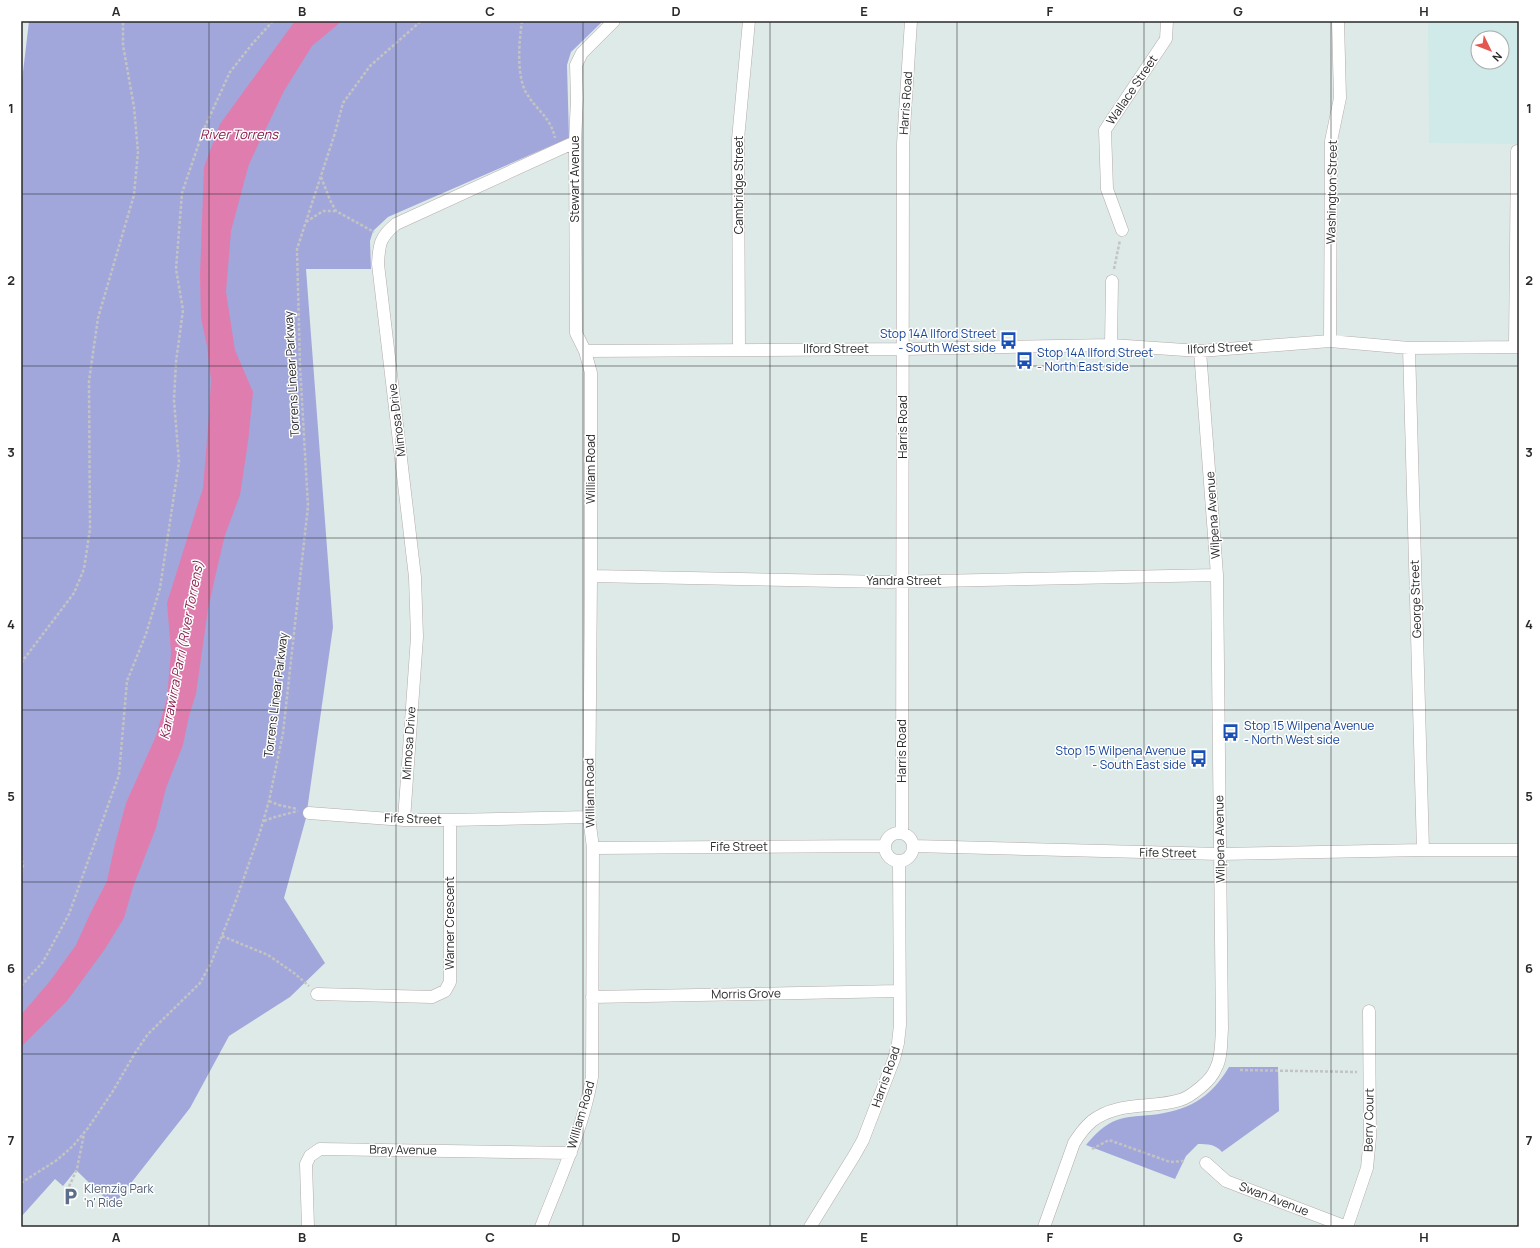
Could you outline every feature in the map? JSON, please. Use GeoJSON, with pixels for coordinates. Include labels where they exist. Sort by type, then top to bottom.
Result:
{"type":"FeatureCollection","features":[{"type":"Feature","properties":{"kind":"street","name":"Stewart Avenue"},"geometry":{"type":"LineString","coordinates":[[584,351],[576,333],[576,65],[582,53],[614,21]]}},
{"type":"Feature","properties":{"kind":"street","name":"Cambridge Street"},"geometry":{"type":"LineString","coordinates":[[739,349],[738,139],[749,21]]}},
{"type":"Feature","properties":{"kind":"street","name":"Harris Road"},"geometry":{"type":"LineString","coordinates":[[902,833],[904,349],[903,144],[911,21]]}},
{"type":"Feature","properties":{"kind":"street","name":"Wallace Street"},"geometry":{"type":"LineString","coordinates":[[1122,230],[1107,189],[1105,130],[1166,39],[1167,21]]}},
{"type":"Feature","properties":{"kind":"street","name":"Washington Street"},"geometry":{"type":"LineString","coordinates":[[1330,341],[1331,141],[1340,98],[1338,21]]}},
{"type":"Feature","properties":{"kind":"street"},"geometry":{"type":"LineString","coordinates":[[383,237],[385,233],[396,224],[575,142]]}},
{"type":"Feature","properties":{"kind":"street"},"geometry":{"type":"LineString","coordinates":[[1517,151],[1517,347]]}},
{"type":"Feature","properties":{"kind":"street","name":"Mimosa Drive"},"geometry":{"type":"LineString","coordinates":[[383,237],[379,246],[378,264],[415,577],[417,637],[404,820]]}},
{"type":"Feature","properties":{"kind":"street"},"geometry":{"type":"LineString","coordinates":[[1111,345],[1112,281]]}},
{"type":"Feature","properties":{"kind":"street","name":"Ilford Street"},"geometry":{"type":"LineString","coordinates":[[584,351],[904,349],[1111,345],[1200,351],[1330,341],[1409,348],[1517,347]]}},
{"type":"Feature","properties":{"kind":"street","name":"George Street"},"geometry":{"type":"LineString","coordinates":[[1409,348],[1423,850]]}},
{"type":"Feature","properties":{"kind":"street","name":"William Road"},"geometry":{"type":"LineString","coordinates":[[541,1227],[571,1153],[590,1092],[592,1077],[594,848],[589,817],[591,373],[584,351]]}},
{"type":"Feature","properties":{"kind":"street","name":"Wilpena Avenue"},"geometry":{"type":"LineString","coordinates":[[1044,1227],[1074,1143],[1082,1131],[1092,1121],[1116,1109],[1134,1105],[1163,1104],[1182,1100],[1196,1092],[1209,1080],[1217,1067],[1221,1051],[1217,575],[1200,351]]}},
{"type":"Feature","properties":{"kind":"street","name":"Yandra Street"},"geometry":{"type":"LineString","coordinates":[[591,576],[903,582],[1217,575]]}},
{"type":"Feature","properties":{"kind":"street","name":"Fife Street"},"geometry":{"type":"LineString","coordinates":[[309,813],[404,820],[589,817]]}},
{"type":"Feature","properties":{"kind":"street","name":"Warner Crescent"},"geometry":{"type":"LineString","coordinates":[[317,994],[432,997],[445,992],[450,982],[450,820]]}},
{"type":"Feature","properties":{"kind":"street"},"geometry":{"type":"LineString","coordinates":[[902,833],[908,836],[913,846],[912,853],[906,860],[899,862],[890,859],[887,856],[884,846],[886,841],[892,835],[902,833]]}},
{"type":"Feature","properties":{"kind":"street","name":"Fife Street"},"geometry":{"type":"LineString","coordinates":[[594,848],[884,846]]}},
{"type":"Feature","properties":{"kind":"street","name":"Fife Street"},"geometry":{"type":"LineString","coordinates":[[913,846],[1220,854],[1423,850],[1519,850]]}},
{"type":"Feature","properties":{"kind":"street","name":"Harris Road"},"geometry":{"type":"LineString","coordinates":[[810,1227],[854,1156],[862,1140],[891,1066],[898,1043],[900,1025],[899,862]]}},
{"type":"Feature","properties":{"kind":"street","name":"Morris Grove"},"geometry":{"type":"LineString","coordinates":[[592,997],[899,991]]}},
{"type":"Feature","properties":{"kind":"street","name":"Berry Court"},"geometry":{"type":"LineString","coordinates":[[1347,1227],[1367,1168],[1370,1137],[1369,1010]]}},
{"type":"Feature","properties":{"kind":"street","name":"Bray Avenue"},"geometry":{"type":"LineString","coordinates":[[308,1227],[306,1164],[310,1156],[320,1149],[571,1153]]}},
{"type":"Feature","properties":{"kind":"street","name":"Swan Avenue"},"geometry":{"type":"LineString","coordinates":[[1206,1163],[1226,1181],[1347,1227]]}},
{"type":"Feature","properties":{"kind":"path"},"geometry":{"type":"LineString","coordinates":[[21,663],[74,593],[84,568],[90,529],[89,381],[98,318],[134,195],[138,152],[134,107],[123,45],[123,21]]}},
{"type":"Feature","properties":{"kind":"path"},"geometry":{"type":"LineString","coordinates":[[21,986],[43,962],[69,914],[119,775],[127,681],[146,634],[160,588],[179,462],[174,400],[176,362],[183,310],[176,269],[182,193],[203,131],[230,72],[253,42],[273,21]]}},
{"type":"Feature","properties":{"kind":"path","name":"Torrens Linear Parkway"},"geometry":{"type":"LineString","coordinates":[[21,1183],[57,1160],[73,1146],[84,1133],[148,1034],[200,983],[211,963],[222,936],[264,821],[283,733],[308,506],[300,366],[297,249],[343,103],[370,66],[422,21]]}},
{"type":"Feature","properties":{"kind":"path"},"geometry":{"type":"LineString","coordinates":[[522,21],[520,34],[520,79],[527,94],[546,116],[553,130],[557,150]]}},
{"type":"Feature","properties":{"kind":"path"},"geometry":{"type":"LineString","coordinates":[[321,176],[336,211]]}},
{"type":"Feature","properties":{"kind":"path"},"geometry":{"type":"LineString","coordinates":[[306,222],[323,211],[336,211],[383,237]]}},
{"type":"Feature","properties":{"kind":"path"},"geometry":{"type":"LineString","coordinates":[[1112,281],[1122,230]]}},
{"type":"Feature","properties":{"kind":"path"},"geometry":{"type":"LineString","coordinates":[[264,821],[300,810],[269,801]]}},
{"type":"Feature","properties":{"kind":"path"},"geometry":{"type":"LineString","coordinates":[[21,855],[23,866],[21,875]]}},
{"type":"Feature","properties":{"kind":"path"},"geometry":{"type":"LineString","coordinates":[[222,936],[268,955],[294,973],[317,994]]}},
{"type":"Feature","properties":{"kind":"path"},"geometry":{"type":"LineString","coordinates":[[1240,1070],[1370,1072]]}},
{"type":"Feature","properties":{"kind":"path"},"geometry":{"type":"LineString","coordinates":[[67,1190],[76,1169],[84,1133]]}},
{"type":"Feature","properties":{"kind":"path"},"geometry":{"type":"LineString","coordinates":[[1092,1148],[1109,1140],[1170,1162],[1185,1161]]}},
{"type":"Feature","properties":{"kind":"shaded area"},"geometry":{"type":"Polygon","coordinates":[[[29,21],[603,21],[571,52],[567,65],[569,138],[388,217],[373,231],[370,241],[371,269],[306,269],[333,627],[306,818],[284,898],[325,963],[290,997],[229,1036],[190,1108],[113,1206],[76,1170],[63,1186],[55,1179],[21,1217],[21,89],[29,21]]]}},
{"type":"Feature","properties":{"kind":"shaded area"},"geometry":{"type":"Polygon","coordinates":[[[1428,21],[1519,21],[1519,144],[1429,143],[1428,21]]]}},
{"type":"Feature","properties":{"kind":"shaded area"},"geometry":{"type":"Polygon","coordinates":[[[1229,1067],[1278,1067],[1279,1111],[1222,1152],[1217,1147],[1211,1145],[1198,1144],[1186,1156],[1175,1179],[1086,1145],[1100,1130],[1117,1120],[1164,1113],[1196,1102],[1214,1087],[1229,1067]]]}},
{"type":"Feature","properties":{"kind":"water","name":"River Torrens"},"geometry":{"type":"Polygon","coordinates":[[[295,21],[342,21],[312,46],[284,91],[249,164],[231,231],[226,292],[235,350],[253,392],[248,442],[240,495],[225,535],[217,569],[208,609],[196,694],[189,716],[183,745],[166,788],[156,828],[133,887],[124,918],[105,949],[67,1001],[21,1047],[21,1015],[50,981],[76,945],[107,881],[126,803],[156,736],[167,698],[171,652],[167,603],[203,488],[209,416],[211,380],[207,346],[201,318],[200,275],[204,167],[220,124],[295,21]]]}},
{"type":"Feature","properties":{"kind":"place","name":"Stop 14A Ilford Street - South West side"},"geometry":{"type":"Point","coordinates":[1009,341]}},
{"type":"Feature","properties":{"kind":"place","name":"Stop 14A Ilford Street - North East side"},"geometry":{"type":"Point","coordinates":[1024,360]}},
{"type":"Feature","properties":{"kind":"place","name":"Stop 15 Wilpena Avenue - North West side"},"geometry":{"type":"Point","coordinates":[1231,733]}},
{"type":"Feature","properties":{"kind":"place","name":"Stop 15 Wilpena Avenue - South East side"},"geometry":{"type":"Point","coordinates":[1199,758]}},
{"type":"Feature","properties":{"kind":"place","name":"Klemzig Park 'n' Ride"},"geometry":{"type":"Point","coordinates":[71,1196]}},
{"type":"Feature","properties":{"kind":"water label","name":"Karrawirra Parri (River Torrens)"},"geometry":{"type":"Point","coordinates":[181,650]}}]}
